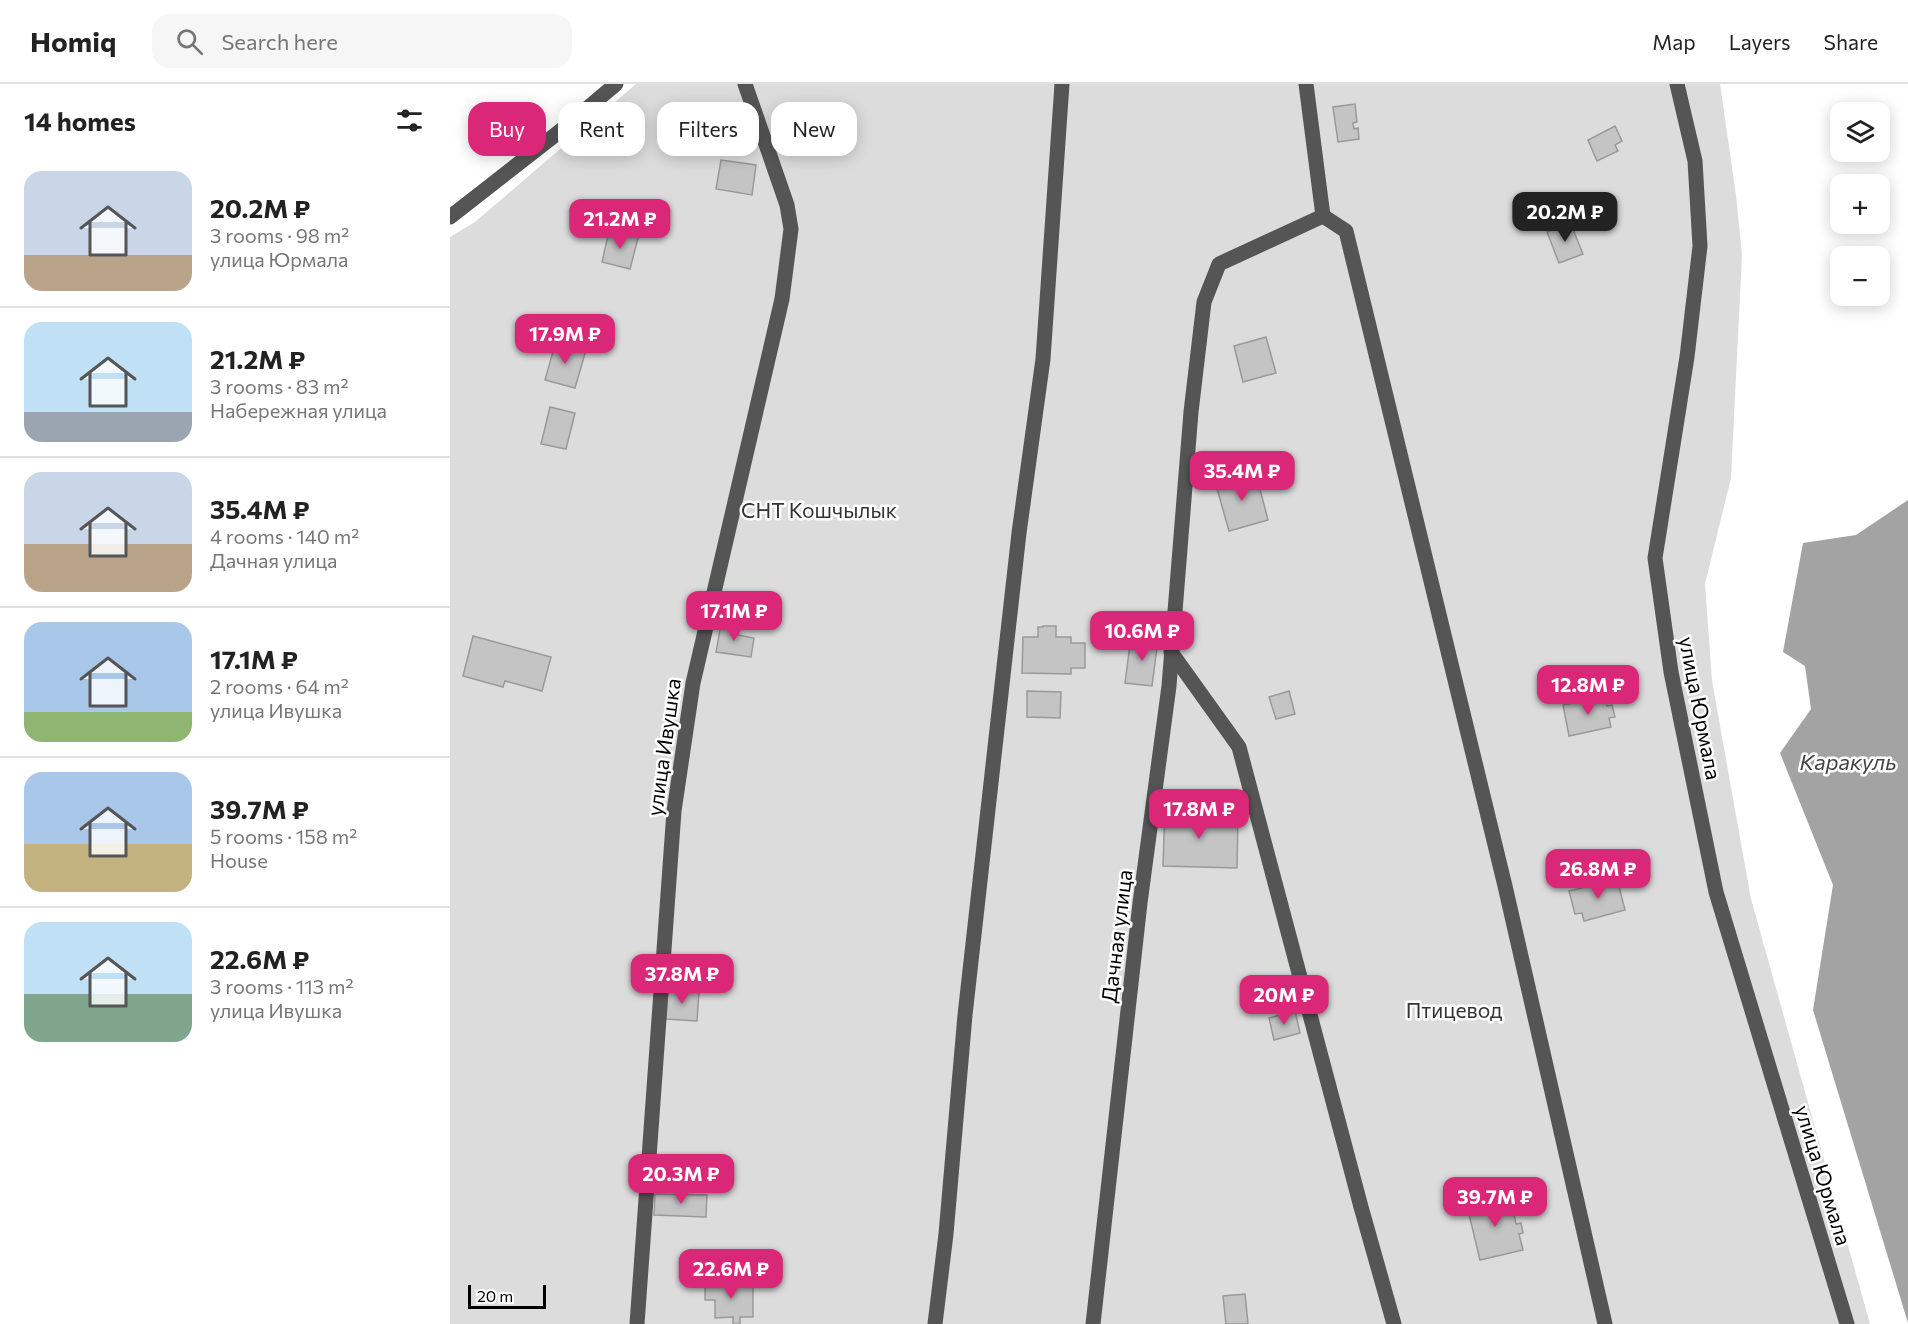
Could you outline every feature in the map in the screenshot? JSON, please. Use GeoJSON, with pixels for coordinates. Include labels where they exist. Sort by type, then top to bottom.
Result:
{"type":"FeatureCollection","features":[{"type":"Feature","properties":{"kind":"street"},"geometry":{"type":"LineString","coordinates":[[450,217],[564,128],[616,84]]}},
{"type":"Feature","properties":{"kind":"street","name":"улица Ивушка"},"geometry":{"type":"LineString","coordinates":[[637,1324],[674,812],[693,683],[782,299],[790,229],[787,204],[745,84]]}},
{"type":"Feature","properties":{"kind":"street"},"geometry":{"type":"LineString","coordinates":[[935,1324],[946,1234],[965,1015],[1019,534],[1043,359],[1062,84]]}},
{"type":"Feature","properties":{"kind":"street"},"geometry":{"type":"LineString","coordinates":[[1306,84],[1323,216],[1346,231],[1505,886],[1605,1324]]}},
{"type":"Feature","properties":{"kind":"street","name":"улица Юрмала"},"geometry":{"type":"LineString","coordinates":[[1677,84],[1695,161],[1700,246],[1687,357],[1655,558],[1671,672],[1716,892],[1847,1324]]}},
{"type":"Feature","properties":{"kind":"street","name":"Дачная улица"},"geometry":{"type":"LineString","coordinates":[[1093,1324],[1140,903],[1168,686],[1191,412],[1204,302],[1219,264],[1323,216]]}},
{"type":"Feature","properties":{"kind":"street"},"geometry":{"type":"LineString","coordinates":[[1171,652],[1239,747],[1394,1324]]}},
{"type":"Feature","properties":{"kind":"green space"},"geometry":{"type":"Polygon","coordinates":[[[636,84],[1720,84],[1742,255],[1731,478],[1705,584],[1712,681],[1751,899],[1870,1324],[450,1324],[450,237],[475,222],[558,151],[558,156],[645,156],[645,102],[615,102],[636,84]]]}},
{"type":"Feature","properties":{"kind":"water","name":"Каракуль"},"geometry":{"type":"Polygon","coordinates":[[[1908,500],[1908,1323],[1813,1010],[1833,885],[1780,753],[1811,709],[1805,666],[1783,652],[1803,543],[1856,535],[1908,500]]]}},
{"type":"Feature","properties":{"kind":"building"},"geometry":{"type":"Polygon","coordinates":[[[1355,104],[1357,122],[1353,123],[1354,129],[1358,128],[1359,139],[1338,142],[1333,107],[1355,104]]]}},
{"type":"Feature","properties":{"kind":"building"},"geometry":{"type":"Polygon","coordinates":[[[1615,126],[1622,141],[1615,145],[1618,151],[1597,161],[1588,140],[1615,126]]]}},
{"type":"Feature","properties":{"kind":"building"},"geometry":{"type":"Polygon","coordinates":[[[721,160],[756,165],[752,195],[716,189],[721,160]]]}},
{"type":"Feature","properties":{"kind":"building"},"geometry":{"type":"Polygon","coordinates":[[[1570,222],[1583,254],[1559,263],[1547,232],[1570,222]]]}},
{"type":"Feature","properties":{"kind":"building"},"geometry":{"type":"Polygon","coordinates":[[[609,231],[638,238],[630,269],[602,262],[609,231]]]}},
{"type":"Feature","properties":{"kind":"building"},"geometry":{"type":"Polygon","coordinates":[[[1266,337],[1276,373],[1243,382],[1234,346],[1266,337]]]}},
{"type":"Feature","properties":{"kind":"building"},"geometry":{"type":"Polygon","coordinates":[[[556,341],[586,350],[575,388],[545,380],[556,341]]]}},
{"type":"Feature","properties":{"kind":"building"},"geometry":{"type":"Polygon","coordinates":[[[550,407],[575,413],[566,449],[541,444],[550,407]]]}},
{"type":"Feature","properties":{"kind":"building"},"geometry":{"type":"Polygon","coordinates":[[[1256,474],[1268,520],[1229,531],[1216,485],[1256,474]]]}},
{"type":"Feature","properties":{"kind":"building"},"geometry":{"type":"Polygon","coordinates":[[[721,624],[739,627],[738,635],[754,638],[751,657],[716,652],[721,624]]]}},
{"type":"Feature","properties":{"kind":"building"},"geometry":{"type":"Polygon","coordinates":[[[1056,626],[1056,637],[1071,637],[1071,643],[1085,643],[1085,668],[1071,668],[1071,674],[1022,673],[1023,637],[1038,637],[1038,627],[1056,626]]]}},
{"type":"Feature","properties":{"kind":"building"},"geometry":{"type":"Polygon","coordinates":[[[473,636],[551,657],[542,691],[505,681],[503,687],[463,676],[473,636]]]}},
{"type":"Feature","properties":{"kind":"building"},"geometry":{"type":"Polygon","coordinates":[[[1131,637],[1158,640],[1152,686],[1125,683],[1131,637]]]}},
{"type":"Feature","properties":{"kind":"building"},"geometry":{"type":"Polygon","coordinates":[[[1027,691],[1061,692],[1060,718],[1027,717],[1027,691]]]}},
{"type":"Feature","properties":{"kind":"building"},"geometry":{"type":"Polygon","coordinates":[[[1289,691],[1295,714],[1276,719],[1269,697],[1289,691]]]}},
{"type":"Feature","properties":{"kind":"building"},"geometry":{"type":"Polygon","coordinates":[[[1605,697],[1607,706],[1612,705],[1615,717],[1609,718],[1611,727],[1569,736],[1563,705],[1605,697]]]}},
{"type":"Feature","properties":{"kind":"building"},"geometry":{"type":"Polygon","coordinates":[[[1165,804],[1186,804],[1185,818],[1238,819],[1237,868],[1163,866],[1165,804]]]}},
{"type":"Feature","properties":{"kind":"building"},"geometry":{"type":"Polygon","coordinates":[[[1617,879],[1625,910],[1584,921],[1582,913],[1575,914],[1569,891],[1617,879]]]}},
{"type":"Feature","properties":{"kind":"building"},"geometry":{"type":"Polygon","coordinates":[[[668,989],[699,992],[697,1021],[666,1019],[668,989]]]}},
{"type":"Feature","properties":{"kind":"building"},"geometry":{"type":"Polygon","coordinates":[[[1295,1011],[1300,1033],[1274,1040],[1269,1018],[1295,1011]]]}},
{"type":"Feature","properties":{"kind":"building"},"geometry":{"type":"Polygon","coordinates":[[[655,1194],[707,1195],[706,1217],[654,1215],[655,1194]]]}},
{"type":"Feature","properties":{"kind":"building"},"geometry":{"type":"Polygon","coordinates":[[[1510,1196],[1516,1224],[1521,1223],[1523,1233],[1519,1234],[1523,1250],[1480,1260],[1467,1206],[1510,1196]]]}},
{"type":"Feature","properties":{"kind":"building"},"geometry":{"type":"Polygon","coordinates":[[[753,1282],[753,1317],[740,1317],[740,1324],[733,1324],[733,1317],[715,1318],[715,1300],[705,1300],[705,1283],[753,1282]]]}},
{"type":"Feature","properties":{"kind":"building"},"geometry":{"type":"Polygon","coordinates":[[[1245,1294],[1248,1324],[1226,1324],[1223,1296],[1245,1294]]]}},
{"type":"Feature","properties":{"kind":"park label","name":"СНТ Кошчылык"},"geometry":{"type":"Point","coordinates":[819,509]}},
{"type":"Feature","properties":{"kind":"park label","name":"Птицевод"},"geometry":{"type":"Point","coordinates":[1454,1009]}}]}
